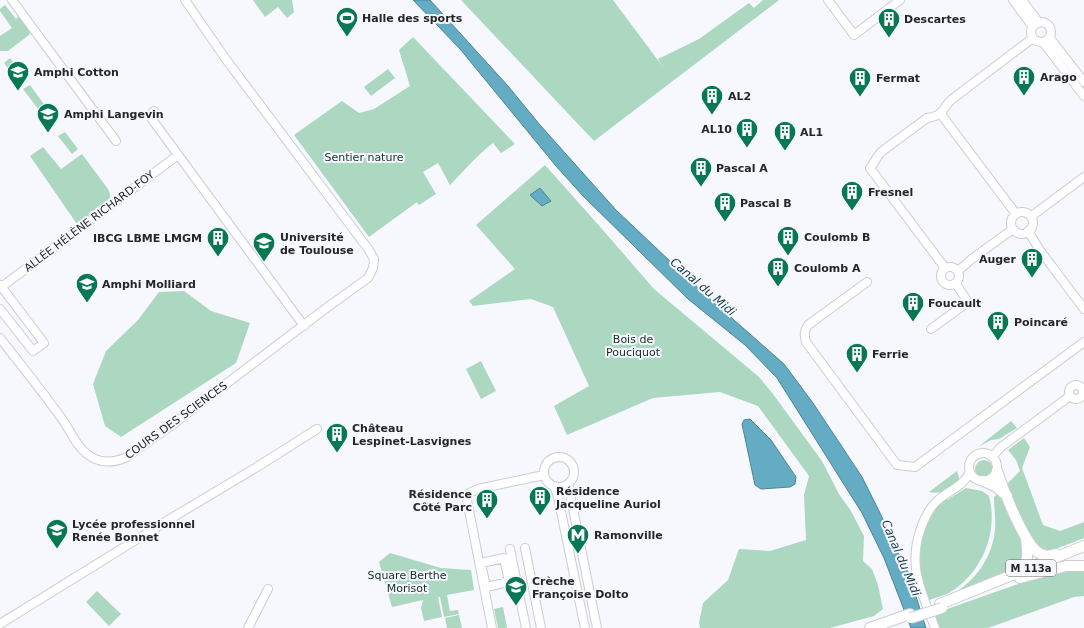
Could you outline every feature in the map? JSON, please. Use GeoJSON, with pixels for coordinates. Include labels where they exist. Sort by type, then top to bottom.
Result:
{"type":"FeatureCollection","features":[{"type":"Feature","properties":{"kind":"main road"},"geometry":{"type":"LineString","coordinates":[[978,589],[1024,566],[1028,555],[1025,537],[997,471]]}},
{"type":"Feature","properties":{"kind":"main road"},"geometry":{"type":"LineString","coordinates":[[981,481],[995,486],[1007,496]]}},
{"type":"Feature","properties":{"kind":"main road"},"geometry":{"type":"LineString","coordinates":[[1025,537],[1036,551],[1047,556],[1084,542]]}},
{"type":"Feature","properties":{"kind":"main road","name":"M 113a"},"geometry":{"type":"LineString","coordinates":[[941,606],[978,589],[1084,546]]}},
{"type":"Feature","properties":{"kind":"main road","name":"M 113a"},"geometry":{"type":"LineString","coordinates":[[884,626],[1014,580],[1084,550]]}},
{"type":"Feature","properties":{"kind":"main road"},"geometry":{"type":"LineString","coordinates":[[1014,580],[1066,566],[1084,566]]}},
{"type":"Feature","properties":{"kind":"main road"},"geometry":{"type":"LineString","coordinates":[[870,628],[884,626]]}},
{"type":"Feature","properties":{"kind":"street"},"geometry":{"type":"LineString","coordinates":[[12,0],[116,141]]}},
{"type":"Feature","properties":{"kind":"street","name":"COURS DES SCIENCES"},"geometry":{"type":"LineString","coordinates":[[0,338],[62,419],[86,454],[102,461],[117,461],[125,458],[168,428],[304,326],[328,306],[366,280],[373,268],[374,259],[369,250],[225,58],[185,0]]}},
{"type":"Feature","properties":{"kind":"street"},"geometry":{"type":"LineString","coordinates":[[828,0],[854,35],[900,0]]}},
{"type":"Feature","properties":{"kind":"street"},"geometry":{"type":"LineString","coordinates":[[1013,0],[1036,25]]}},
{"type":"Feature","properties":{"kind":"street"},"geometry":{"type":"LineString","coordinates":[[1022,0],[1036,25]]}},
{"type":"Feature","properties":{"kind":"street"},"geometry":{"type":"LineString","coordinates":[[1036,25],[1046,23],[1048,25],[1051,31],[1046,40]]}},
{"type":"Feature","properties":{"kind":"street"},"geometry":{"type":"LineString","coordinates":[[1033,38],[1032,33],[1036,25]]}},
{"type":"Feature","properties":{"kind":"street"},"geometry":{"type":"LineString","coordinates":[[1033,38],[1038,41],[1046,40]]}},
{"type":"Feature","properties":{"kind":"street"},"geometry":{"type":"LineString","coordinates":[[945,268],[870,168],[876,157],[881,152],[927,118],[935,117],[945,109],[951,100],[1033,38]]}},
{"type":"Feature","properties":{"kind":"street"},"geometry":{"type":"LineString","coordinates":[[1046,40],[1084,82]]}},
{"type":"Feature","properties":{"kind":"street"},"geometry":{"type":"LineString","coordinates":[[1046,40],[1084,96]]}},
{"type":"Feature","properties":{"kind":"street"},"geometry":{"type":"LineString","coordinates":[[154,111],[151,114],[151,118],[304,326]]}},
{"type":"Feature","properties":{"kind":"street"},"geometry":{"type":"LineString","coordinates":[[940,113],[1016,214]]}},
{"type":"Feature","properties":{"kind":"street","name":"ALLÉE HÉLÈNE RICHARD-FOY"},"geometry":{"type":"LineString","coordinates":[[0,286],[178,155]]}},
{"type":"Feature","properties":{"kind":"street"},"geometry":{"type":"LineString","coordinates":[[1030,216],[1084,177]]}},
{"type":"Feature","properties":{"kind":"street"},"geometry":{"type":"LineString","coordinates":[[1022,212],[1030,216],[1032,219],[1032,226],[1026,233],[1019,233],[1013,229],[1011,223],[1013,216],[1022,212]]}},
{"type":"Feature","properties":{"kind":"street"},"geometry":{"type":"LineString","coordinates":[[956,284],[959,279],[958,271],[960,268],[1013,229]]}},
{"type":"Feature","properties":{"kind":"street"},"geometry":{"type":"LineString","coordinates":[[1028,231],[1039,250],[1084,309]]}},
{"type":"Feature","properties":{"kind":"street"},"geometry":{"type":"LineString","coordinates":[[945,268],[953,268],[958,271]]}},
{"type":"Feature","properties":{"kind":"street"},"geometry":{"type":"LineString","coordinates":[[945,268],[941,273],[943,282],[948,285],[956,284]]}},
{"type":"Feature","properties":{"kind":"street"},"geometry":{"type":"LineString","coordinates":[[867,282],[808,325],[804,336],[806,342],[897,465],[915,467],[1084,342]]}},
{"type":"Feature","properties":{"kind":"street"},"geometry":{"type":"LineString","coordinates":[[931,329],[968,302],[956,284]]}},
{"type":"Feature","properties":{"kind":"street"},"geometry":{"type":"LineString","coordinates":[[0,286],[44,343],[32,351],[0,309]]}},
{"type":"Feature","properties":{"kind":"street"},"geometry":{"type":"LineString","coordinates":[[992,457],[1001,447],[1070,396],[1070,387],[1076,385],[1083,386]]}},
{"type":"Feature","properties":{"kind":"street"},"geometry":{"type":"LineString","coordinates":[[0,624],[160,525],[258,467],[317,429]]}},
{"type":"Feature","properties":{"kind":"street"},"geometry":{"type":"LineString","coordinates":[[935,628],[916,575],[914,564],[915,547],[923,522],[928,512],[936,502],[959,486],[967,477],[970,472],[970,463],[975,456],[984,453],[992,457],[996,463],[997,471],[992,478],[959,486]]}},
{"type":"Feature","properties":{"kind":"street"},"geometry":{"type":"LineString","coordinates":[[552,458],[566,458],[571,463],[574,470],[573,478],[568,484],[562,487],[554,486],[548,483],[544,475],[545,466],[552,458]]}},
{"type":"Feature","properties":{"kind":"street"},"geometry":{"type":"LineString","coordinates":[[970,472],[975,479],[981,481]]}},
{"type":"Feature","properties":{"kind":"street"},"geometry":{"type":"LineString","coordinates":[[492,628],[471,526],[467,497],[469,493],[478,489],[544,475]]}},
{"type":"Feature","properties":{"kind":"street"},"geometry":{"type":"LineString","coordinates":[[568,484],[597,628]]}},
{"type":"Feature","properties":{"kind":"street"},"geometry":{"type":"LineString","coordinates":[[554,486],[558,497],[585,628]]}},
{"type":"Feature","properties":{"kind":"street"},"geometry":{"type":"LineString","coordinates":[[526,548],[541,628]]}},
{"type":"Feature","properties":{"kind":"street"},"geometry":{"type":"LineString","coordinates":[[510,549],[526,628]]}},
{"type":"Feature","properties":{"kind":"street"},"geometry":{"type":"LineString","coordinates":[[248,628],[268,588]]}},
{"type":"Feature","properties":{"kind":"green space"},"geometry":{"type":"Polygon","coordinates":[[[253,0],[292,0],[294,12],[287,18],[278,7],[265,17],[253,0]]]}},
{"type":"Feature","properties":{"kind":"green space"},"geometry":{"type":"Polygon","coordinates":[[[461,0],[613,0],[663,67],[658,59],[699,39],[749,3],[754,8],[763,0],[779,0],[594,141],[461,0]]]}},
{"type":"Feature","properties":{"kind":"green space"},"geometry":{"type":"Polygon","coordinates":[[[5,5],[16,19],[19,16],[31,31],[29,35],[8,51],[0,51],[0,36],[12,28],[0,11],[0,9],[5,5]]]}},
{"type":"Feature","properties":{"kind":"green space","name":"Sentier nature"},"geometry":{"type":"Polygon","coordinates":[[[413,37],[515,144],[501,153],[493,143],[450,185],[438,163],[423,172],[436,194],[419,205],[417,202],[369,237],[294,135],[342,101],[359,113],[374,109],[410,86],[399,50],[413,37]]]}},
{"type":"Feature","properties":{"kind":"green space"},"geometry":{"type":"Polygon","coordinates":[[[10,58],[23,76],[17,81],[4,63],[10,58]]]}},
{"type":"Feature","properties":{"kind":"green space"},"geometry":{"type":"Polygon","coordinates":[[[388,69],[395,78],[371,96],[364,87],[388,69]]]}},
{"type":"Feature","properties":{"kind":"green space"},"geometry":{"type":"Polygon","coordinates":[[[30,85],[57,122],[52,127],[23,89],[30,85]]]}},
{"type":"Feature","properties":{"kind":"green space"},"geometry":{"type":"Polygon","coordinates":[[[65,132],[78,149],[72,154],[58,136],[65,132]]]}},
{"type":"Feature","properties":{"kind":"green space"},"geometry":{"type":"Polygon","coordinates":[[[43,147],[61,169],[82,154],[108,189],[110,194],[110,204],[79,227],[30,156],[43,147]]]}},
{"type":"Feature","properties":{"kind":"green space","name":"Bois de Pouciquot"},"geometry":{"type":"Polygon","coordinates":[[[545,165],[654,289],[759,377],[822,461],[839,494],[851,511],[864,536],[863,561],[872,569],[878,585],[883,609],[874,616],[830,628],[700,628],[699,623],[703,603],[728,580],[739,549],[770,551],[806,540],[804,495],[809,476],[758,406],[720,392],[653,398],[567,435],[554,406],[589,386],[553,307],[531,299],[473,306],[469,301],[515,269],[476,225],[545,165]]]}},
{"type":"Feature","properties":{"kind":"green space"},"geometry":{"type":"Polygon","coordinates":[[[184,291],[211,311],[250,323],[236,363],[121,437],[105,426],[93,384],[106,351],[138,320],[159,292],[184,291]]]}},
{"type":"Feature","properties":{"kind":"green space"},"geometry":{"type":"Polygon","coordinates":[[[481,361],[496,391],[481,399],[466,369],[481,361]]]}},
{"type":"Feature","properties":{"kind":"green space"},"geometry":{"type":"Polygon","coordinates":[[[1011,421],[1017,428],[999,439],[991,440],[978,447],[1011,421]]]}},
{"type":"Feature","properties":{"kind":"green space"},"geometry":{"type":"Polygon","coordinates":[[[1024,438],[1030,447],[1022,468],[1043,525],[1060,531],[1084,522],[1084,538],[1048,552],[1043,552],[1034,545],[1005,486],[1020,471],[1016,460],[1008,450],[1024,438]]]}},
{"type":"Feature","properties":{"kind":"green space"},"geometry":{"type":"Polygon","coordinates":[[[984,460],[990,463],[993,469],[990,475],[984,478],[978,475],[975,469],[978,463],[984,460]]]}},
{"type":"Feature","properties":{"kind":"green space"},"geometry":{"type":"Polygon","coordinates":[[[957,471],[960,481],[942,492],[929,492],[957,471]]]}},
{"type":"Feature","properties":{"kind":"green space"},"geometry":{"type":"Polygon","coordinates":[[[966,488],[982,491],[989,496],[991,524],[989,539],[978,565],[969,576],[959,586],[947,594],[929,600],[921,580],[919,570],[921,543],[925,527],[938,505],[945,499],[947,500],[966,488]]]}},
{"type":"Feature","properties":{"kind":"green space"},"geometry":{"type":"Polygon","coordinates":[[[999,492],[1018,532],[1025,557],[1017,567],[1001,575],[958,591],[966,585],[984,564],[988,556],[994,538],[995,529],[994,497],[999,492]]]}},
{"type":"Feature","properties":{"kind":"green space","name":"Square Berthe Morisot"},"geometry":{"type":"Polygon","coordinates":[[[390,553],[441,568],[471,570],[474,590],[447,595],[450,611],[458,610],[459,614],[444,617],[440,597],[438,597],[442,617],[424,621],[421,608],[423,600],[392,607],[379,562],[390,553]]]}},
{"type":"Feature","properties":{"kind":"green space"},"geometry":{"type":"Polygon","coordinates":[[[1064,570],[1084,571],[1084,596],[1074,597],[988,628],[939,628],[933,614],[1038,577],[1064,570]]]}},
{"type":"Feature","properties":{"kind":"green space"},"geometry":{"type":"Polygon","coordinates":[[[97,591],[121,614],[109,626],[86,602],[97,591]]]}},
{"type":"Feature","properties":{"kind":"green space"},"geometry":{"type":"Polygon","coordinates":[[[503,607],[507,628],[498,628],[494,609],[503,607]]]}},
{"type":"Feature","properties":{"kind":"green space"},"geometry":{"type":"Polygon","coordinates":[[[459,615],[462,628],[447,628],[445,618],[459,615]]]}},
{"type":"Feature","properties":{"kind":"water"},"geometry":{"type":"Polygon","coordinates":[[[413,0],[430,0],[508,86],[540,125],[616,210],[709,298],[784,364],[813,403],[862,477],[906,570],[908,571],[926,628],[911,628],[884,558],[862,513],[777,378],[745,345],[688,299],[583,196],[556,166],[460,49],[413,0]]]}},
{"type":"Feature","properties":{"kind":"water"},"geometry":{"type":"Polygon","coordinates":[[[540,188],[551,201],[542,206],[530,195],[540,188]]]}},
{"type":"Feature","properties":{"kind":"water"},"geometry":{"type":"Polygon","coordinates":[[[750,419],[771,440],[796,477],[795,484],[790,487],[761,489],[755,485],[742,424],[744,420],[750,419]]]}},
{"type":"Feature","properties":{"kind":"place","name":"Halle des sports"},"geometry":{"type":"Point","coordinates":[347,38]}},
{"type":"Feature","properties":{"kind":"place","name":"Descartes"},"geometry":{"type":"Point","coordinates":[889,38]}},
{"type":"Feature","properties":{"kind":"place","name":"Amphi Cotton"},"geometry":{"type":"Point","coordinates":[18,92]}},
{"type":"Feature","properties":{"kind":"place","name":"Arago"},"geometry":{"type":"Point","coordinates":[1024,96]}},
{"type":"Feature","properties":{"kind":"place","name":"Fermat"},"geometry":{"type":"Point","coordinates":[860,98]}},
{"type":"Feature","properties":{"kind":"place","name":"AL2"},"geometry":{"type":"Point","coordinates":[712,116]}},
{"type":"Feature","properties":{"kind":"place","name":"Amphi Langevin"},"geometry":{"type":"Point","coordinates":[48,134]}},
{"type":"Feature","properties":{"kind":"place","name":"AL10"},"geometry":{"type":"Point","coordinates":[747,148]}},
{"type":"Feature","properties":{"kind":"place","name":"AL1"},"geometry":{"type":"Point","coordinates":[785,152]}},
{"type":"Feature","properties":{"kind":"place","name":"Pascal A"},"geometry":{"type":"Point","coordinates":[701,188]}},
{"type":"Feature","properties":{"kind":"place","name":"Fresnel"},"geometry":{"type":"Point","coordinates":[852,212]}},
{"type":"Feature","properties":{"kind":"place","name":"Pascal B"},"geometry":{"type":"Point","coordinates":[725,222]}},
{"type":"Feature","properties":{"kind":"place","name":"Coulomb B"},"geometry":{"type":"Point","coordinates":[788,256]}},
{"type":"Feature","properties":{"kind":"place","name":"IBCG LBME LMGM"},"geometry":{"type":"Point","coordinates":[218,258]}},
{"type":"Feature","properties":{"kind":"place","name":"Université de Toulouse"},"geometry":{"type":"Point","coordinates":[264,262]}},
{"type":"Feature","properties":{"kind":"place","name":"Auger"},"geometry":{"type":"Point","coordinates":[1032,278]}},
{"type":"Feature","properties":{"kind":"place","name":"Coulomb A"},"geometry":{"type":"Point","coordinates":[778,288]}},
{"type":"Feature","properties":{"kind":"place","name":"Amphi Molliard"},"geometry":{"type":"Point","coordinates":[87,304]}},
{"type":"Feature","properties":{"kind":"place","name":"Foucault"},"geometry":{"type":"Point","coordinates":[913,322]}},
{"type":"Feature","properties":{"kind":"place","name":"Poincaré"},"geometry":{"type":"Point","coordinates":[998,342]}},
{"type":"Feature","properties":{"kind":"place","name":"Ferrie"},"geometry":{"type":"Point","coordinates":[857,374]}},
{"type":"Feature","properties":{"kind":"place","name":"Château Lespinet-Lasvignes"},"geometry":{"type":"Point","coordinates":[337,454]}},
{"type":"Feature","properties":{"kind":"place","name":"Résidence Jacqueline Auriol"},"geometry":{"type":"Point","coordinates":[540,516]}},
{"type":"Feature","properties":{"kind":"place","name":"Résidence Côté Parc"},"geometry":{"type":"Point","coordinates":[487,520]}},
{"type":"Feature","properties":{"kind":"place","name":"Lycée professionnel Renée Bonnet"},"geometry":{"type":"Point","coordinates":[57,550]}},
{"type":"Feature","properties":{"kind":"place","name":"Ramonville"},"geometry":{"type":"Point","coordinates":[578,554]}},
{"type":"Feature","properties":{"kind":"place","name":"Crèche Françoise Dolto"},"geometry":{"type":"Point","coordinates":[516,606]}},
{"type":"Feature","properties":{"kind":"water label","name":"Canal du Midi"},"geometry":{"type":"Point","coordinates":[703,287]}},
{"type":"Feature","properties":{"kind":"water label","name":"Canal du Midi"},"geometry":{"type":"Point","coordinates":[901,558]}}]}
